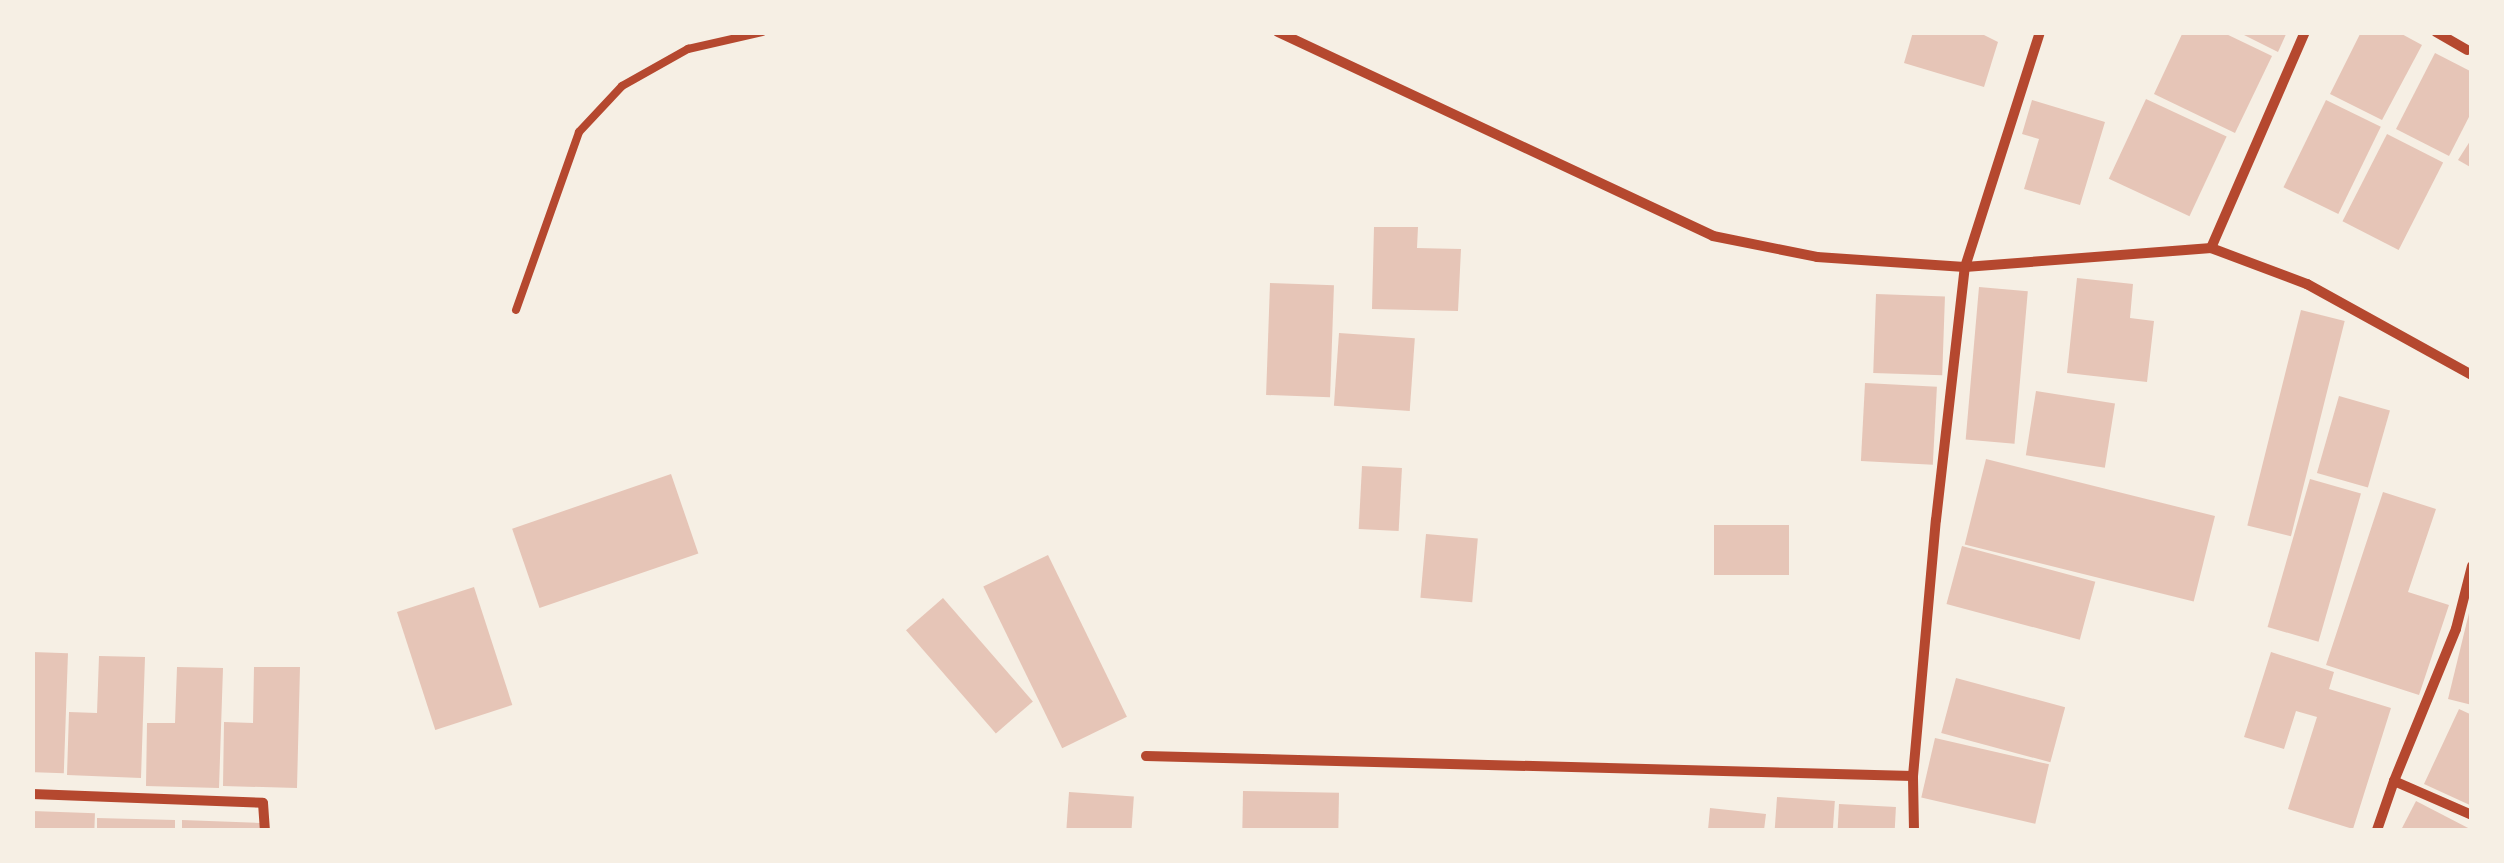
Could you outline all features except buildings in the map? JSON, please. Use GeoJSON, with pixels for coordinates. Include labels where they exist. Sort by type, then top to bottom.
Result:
{"type":"FeatureCollection","features":[{"type":"Feature","properties":{"kind":"street"},"geometry":{"type":"LineString","coordinates":[[1278,32],[1713,236],[1817,257],[1965,266],[2211,248],[2307,284],[2472,376]]}},
{"type":"Feature","properties":{"kind":"street"},"geometry":{"type":"LineString","coordinates":[[1914,830],[1913,776],[1965,266],[2040,32]]}},
{"type":"Feature","properties":{"kind":"street"},"geometry":{"type":"LineString","coordinates":[[2211,248],[2305,32]]}},
{"type":"Feature","properties":{"kind":"street"},"geometry":{"type":"LineString","coordinates":[[2436,32],[2467,50]]}},
{"type":"Feature","properties":{"kind":"street"},"geometry":{"type":"LineString","coordinates":[[2377,830],[2456,628],[2472,566]]}},
{"type":"Feature","properties":{"kind":"street"},"geometry":{"type":"LineString","coordinates":[[1146,756],[1913,776]]}},
{"type":"Feature","properties":{"kind":"street"},"geometry":{"type":"LineString","coordinates":[[2394,781],[2472,815]]}},
{"type":"Feature","properties":{"kind":"street"},"geometry":{"type":"LineString","coordinates":[[32,794],[263,803],[265,830]]}},
{"type":"Feature","properties":{"kind":"lane"},"geometry":{"type":"LineString","coordinates":[[516,310],[579,132],[622,86],[688,49],[762,32]]}}]}
